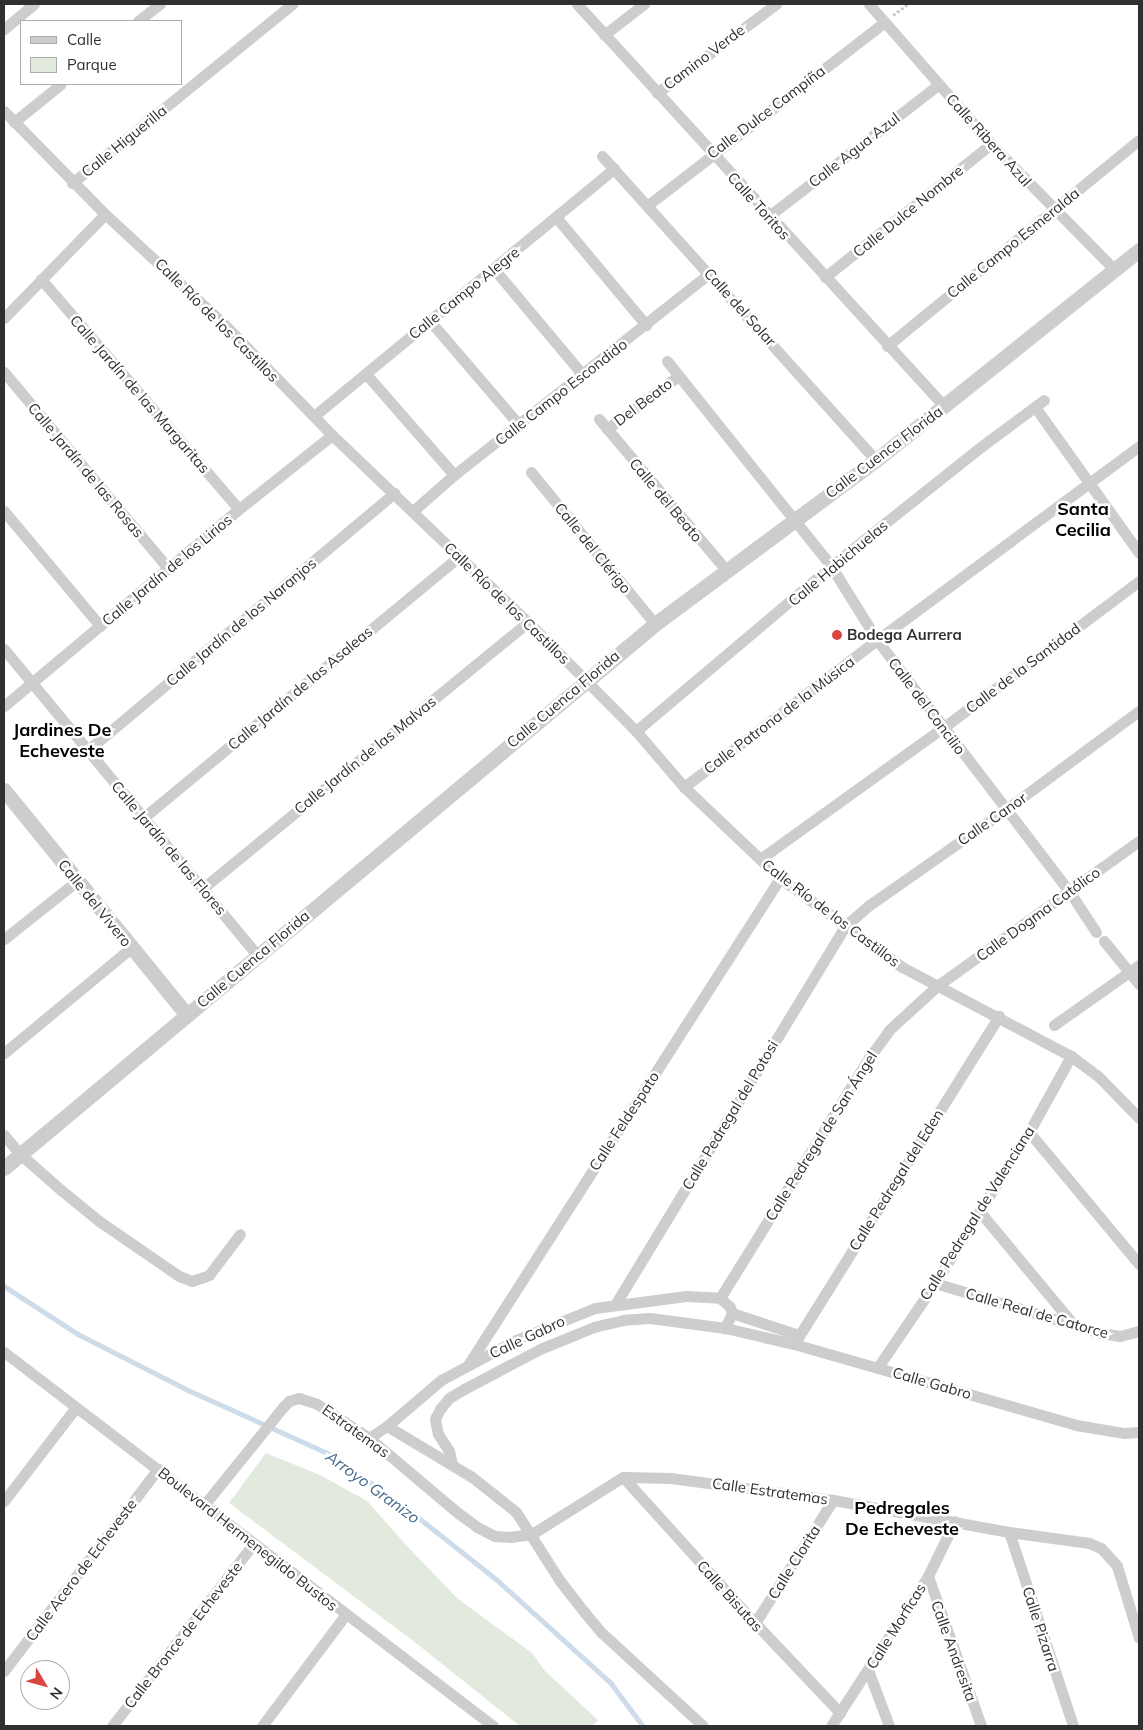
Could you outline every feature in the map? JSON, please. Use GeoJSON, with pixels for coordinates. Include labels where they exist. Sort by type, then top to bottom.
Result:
{"type":"FeatureCollection","features":[{"type":"Feature","properties":{"kind":"street"},"geometry":{"type":"LineString","coordinates":[[4,28],[34,4]]}},
{"type":"Feature","properties":{"kind":"street"},"geometry":{"type":"LineString","coordinates":[[139,20],[160,4]]}},
{"type":"Feature","properties":{"kind":"street","name":"Calle Higuerilla"},"geometry":{"type":"LineString","coordinates":[[72,183],[292,4]]}},
{"type":"Feature","properties":{"kind":"street","name":"Calle Toritos"},"geometry":{"type":"LineString","coordinates":[[577,4],[887,346],[944,406]]}},
{"type":"Feature","properties":{"kind":"street"},"geometry":{"type":"LineString","coordinates":[[604,35],[644,4]]}},
{"type":"Feature","properties":{"kind":"street","name":"Camino Verde"},"geometry":{"type":"LineString","coordinates":[[657,93],[776,4]]}},
{"type":"Feature","properties":{"kind":"street","name":"Calle Ribera Azul"},"geometry":{"type":"LineString","coordinates":[[869,4],[990,144],[1115,270]]}},
{"type":"Feature","properties":{"kind":"street","name":"Calle Dulce Campiña"},"geometry":{"type":"LineString","coordinates":[[648,204],[884,22]]}},
{"type":"Feature","properties":{"kind":"street","name":"Calle Agua Azul"},"geometry":{"type":"LineString","coordinates":[[769,216],[939,84]]}},
{"type":"Feature","properties":{"kind":"street"},"geometry":{"type":"LineString","coordinates":[[14,122],[60,85]]}},
{"type":"Feature","properties":{"kind":"street","name":"Calle Río de los Castillos"},"geometry":{"type":"LineString","coordinates":[[4,111],[72,183],[225,325],[332,435],[586,679],[636,731],[684,787],[780,878],[902,967],[999,1016],[1071,1056],[1098,1076],[1139,1118]]}},
{"type":"Feature","properties":{"kind":"street","name":"Calle Campo Esmeralda"},"geometry":{"type":"LineString","coordinates":[[887,346],[1139,140]]}},
{"type":"Feature","properties":{"kind":"street","name":"Calle Dulce Nombre"},"geometry":{"type":"LineString","coordinates":[[825,277],[990,144]]}},
{"type":"Feature","properties":{"kind":"street","name":"Calle del Solar"},"geometry":{"type":"LineString","coordinates":[[602,156],[648,204],[876,460]]}},
{"type":"Feature","properties":{"kind":"street","name":"Calle Campo Alegre"},"geometry":{"type":"LineString","coordinates":[[314,416],[614,169]]}},
{"type":"Feature","properties":{"kind":"street"},"geometry":{"type":"LineString","coordinates":[[4,318],[105,214]]}},
{"type":"Feature","properties":{"kind":"street"},"geometry":{"type":"LineString","coordinates":[[556,216],[646,325]]}},
{"type":"Feature","properties":{"kind":"street","name":"Calle Cuenca Florida"},"geometry":{"type":"LineString","coordinates":[[4,1168],[586,679],[726,570],[876,460],[1139,250]]}},
{"type":"Feature","properties":{"kind":"street"},"geometry":{"type":"LineString","coordinates":[[494,269],[583,376]]}},
{"type":"Feature","properties":{"kind":"street","name":"Calle Campo Escondido"},"geometry":{"type":"LineString","coordinates":[[413,511],[454,475],[583,376],[710,273]]}},
{"type":"Feature","properties":{"kind":"street","name":"Calle Jardín de las Margaritas"},"geometry":{"type":"LineString","coordinates":[[41,279],[239,509]]}},
{"type":"Feature","properties":{"kind":"street"},"geometry":{"type":"LineString","coordinates":[[430,321],[519,425]]}},
{"type":"Feature","properties":{"kind":"street","name":"Calle del Concilio"},"geometry":{"type":"LineString","coordinates":[[667,362],[831,566],[877,640],[1005,810],[1069,891],[1096,932]]}},
{"type":"Feature","properties":{"kind":"street","name":"Calle Jardín de las Rosas"},"geometry":{"type":"LineString","coordinates":[[4,372],[168,568]]}},
{"type":"Feature","properties":{"kind":"street"},"geometry":{"type":"LineString","coordinates":[[366,374],[454,475]]}},
{"type":"Feature","properties":{"kind":"street","name":"Del Beato"},"geometry":{"type":"LineString","coordinates":[[607,429],[678,376]]}},
{"type":"Feature","properties":{"kind":"street","name":"Calle Habichuelas"},"geometry":{"type":"LineString","coordinates":[[636,731],[831,566],[1039,404],[1088,482]]}},
{"type":"Feature","properties":{"kind":"street","name":"Calle del Beato"},"geometry":{"type":"LineString","coordinates":[[599,419],[726,570]]}},
{"type":"Feature","properties":{"kind":"street","name":"Calle Jardín de los Lirios"},"geometry":{"type":"LineString","coordinates":[[4,706],[239,509],[332,435]]}},
{"type":"Feature","properties":{"kind":"street","name":"Calle Patrona de la Música"},"geometry":{"type":"LineString","coordinates":[[684,787],[877,640],[1139,446]]}},
{"type":"Feature","properties":{"kind":"street","name":"Calle del Clérigo"},"geometry":{"type":"LineString","coordinates":[[531,472],[655,624]]}},
{"type":"Feature","properties":{"kind":"street"},"geometry":{"type":"LineString","coordinates":[[1088,482],[1139,553]]}},
{"type":"Feature","properties":{"kind":"street","name":"Calle Jardín de los Naranjos"},"geometry":{"type":"LineString","coordinates":[[88,750],[394,493]]}},
{"type":"Feature","properties":{"kind":"street"},"geometry":{"type":"LineString","coordinates":[[4,511],[100,626]]}},
{"type":"Feature","properties":{"kind":"street","name":"Calle Jardín de las Asaleas"},"geometry":{"type":"LineString","coordinates":[[143,818],[458,557]]}},
{"type":"Feature","properties":{"kind":"street","name":"Calle de la Santidad"},"geometry":{"type":"LineString","coordinates":[[760,859],[944,727],[1139,581]]}},
{"type":"Feature","properties":{"kind":"street","name":"Calle Jardín de las Malvas"},"geometry":{"type":"LineString","coordinates":[[203,888],[528,622]]}},
{"type":"Feature","properties":{"kind":"street","name":"Calle Jardín de las Flores"},"geometry":{"type":"LineString","coordinates":[[4,649],[257,955]]}},
{"type":"Feature","properties":{"kind":"street","name":"Calle Canor"},"geometry":{"type":"LineString","coordinates":[[844,926],[868,906],[1005,810],[1139,711]]}},
{"type":"Feature","properties":{"kind":"street","name":"Calle del Vivero"},"geometry":{"type":"LineString","coordinates":[[4,790],[187,1015]]}},
{"type":"Feature","properties":{"kind":"street","name":"Calle Dogma Católico"},"geometry":{"type":"LineString","coordinates":[[937,986],[1139,841]]}},
{"type":"Feature","properties":{"kind":"street","name":"Calle Feldespato"},"geometry":{"type":"LineString","coordinates":[[468,1365],[780,878]]}},
{"type":"Feature","properties":{"kind":"street"},"geometry":{"type":"LineString","coordinates":[[4,939],[77,881]]}},
{"type":"Feature","properties":{"kind":"street","name":"Calle Pedregal del Potosi"},"geometry":{"type":"LineString","coordinates":[[616,1304],[844,926]]}},
{"type":"Feature","properties":{"kind":"street"},"geometry":{"type":"LineString","coordinates":[[1104,941],[1135,968],[1139,984]]}},
{"type":"Feature","properties":{"kind":"street"},"geometry":{"type":"LineString","coordinates":[[4,1053],[131,948]]}},
{"type":"Feature","properties":{"kind":"street"},"geometry":{"type":"LineString","coordinates":[[1054,1025],[1135,968]]}},
{"type":"Feature","properties":{"kind":"street","name":"Calle Pedregal de San Ángel"},"geometry":{"type":"LineString","coordinates":[[720,1298],[869,1058],[889,1030],[937,986]]}},
{"type":"Feature","properties":{"kind":"street","name":"Calle Pedregal del Eden"},"geometry":{"type":"LineString","coordinates":[[797,1340],[999,1016]]}},
{"type":"Feature","properties":{"kind":"street","name":"Calle Pedregal de Valenciana"},"geometry":{"type":"LineString","coordinates":[[878,1368],[980,1212],[1029,1132],[1071,1056]]}},
{"type":"Feature","properties":{"kind":"street"},"geometry":{"type":"LineString","coordinates":[[1029,1132],[1139,1264]]}},
{"type":"Feature","properties":{"kind":"street"},"geometry":{"type":"LineString","coordinates":[[4,1135],[20,1154],[99,1221],[155,1260],[192,1281],[209,1275],[240,1234]]}},
{"type":"Feature","properties":{"kind":"street"},"geometry":{"type":"LineString","coordinates":[[980,1212],[1074,1324]]}},
{"type":"Feature","properties":{"kind":"street","name":"Calle Real de Catorce"},"geometry":{"type":"LineString","coordinates":[[935,1283],[1101,1333],[1120,1336],[1139,1331]]}},
{"type":"Feature","properties":{"kind":"street","name":"Calle Gabro"},"geometry":{"type":"LineString","coordinates":[[368,1438],[387,1426],[441,1380],[516,1340],[566,1318],[594,1308],[616,1304],[686,1296],[720,1298]]}},
{"type":"Feature","properties":{"kind":"street"},"geometry":{"type":"LineString","coordinates":[[720,1298],[727,1303],[732,1313],[725,1328]]}},
{"type":"Feature","properties":{"kind":"street","name":"Calle Gabro"},"geometry":{"type":"LineString","coordinates":[[732,1313],[797,1340],[878,1368],[1076,1425],[1124,1433],[1139,1432]]}},
{"type":"Feature","properties":{"kind":"street","name":"Calle Gabro"},"geometry":{"type":"LineString","coordinates":[[452,1464],[449,1451],[436,1428],[435,1419],[440,1409],[456,1394],[540,1349],[594,1327],[624,1320],[669,1319],[797,1340]]}},
{"type":"Feature","properties":{"kind":"street","name":"Boulevard Hermenegildo Bustos"},"geometry":{"type":"LineString","coordinates":[[4,1352],[493,1726]]}},
{"type":"Feature","properties":{"kind":"street","name":"Estratemas"},"geometry":{"type":"LineString","coordinates":[[204,1505],[284,1406],[294,1398],[310,1401],[331,1412],[368,1438],[477,1527],[495,1536],[510,1537],[532,1534]]}},
{"type":"Feature","properties":{"kind":"street"},"geometry":{"type":"LineString","coordinates":[[4,1501],[76,1407]]}},
{"type":"Feature","properties":{"kind":"street"},"geometry":{"type":"LineString","coordinates":[[387,1426],[452,1464],[498,1496],[516,1512],[532,1534],[560,1581],[602,1633],[703,1726]]}},
{"type":"Feature","properties":{"kind":"street","name":"Calle Acero de Echeveste"},"geometry":{"type":"LineString","coordinates":[[4,1670],[158,1469]]}},
{"type":"Feature","properties":{"kind":"street"},"geometry":{"type":"LineString","coordinates":[[532,1534],[623,1478]]}},
{"type":"Feature","properties":{"kind":"street","name":"Calle Estratemas"},"geometry":{"type":"LineString","coordinates":[[623,1478],[671,1478],[833,1500],[1009,1532],[1089,1543],[1101,1548],[1118,1566],[1139,1638]]}},
{"type":"Feature","properties":{"kind":"street","name":"Calle Bisutas"},"geometry":{"type":"LineString","coordinates":[[623,1478],[755,1623],[840,1712]]}},
{"type":"Feature","properties":{"kind":"street","name":"Calle Clorita"},"geometry":{"type":"LineString","coordinates":[[755,1623],[833,1500]]}},
{"type":"Feature","properties":{"kind":"street","name":"Calle Morficas"},"geometry":{"type":"LineString","coordinates":[[831,1726],[928,1576],[955,1521]]}},
{"type":"Feature","properties":{"kind":"street","name":"Calle Pizarra"},"geometry":{"type":"LineString","coordinates":[[1009,1532],[1072,1726]]}},
{"type":"Feature","properties":{"kind":"street","name":"Calle Bronce de Echeveste"},"geometry":{"type":"LineString","coordinates":[[112,1726],[253,1544]]}},
{"type":"Feature","properties":{"kind":"street","name":"Calle Andresita"},"geometry":{"type":"LineString","coordinates":[[928,1576],[981,1726]]}},
{"type":"Feature","properties":{"kind":"street"},"geometry":{"type":"LineString","coordinates":[[262,1726],[346,1614]]}},
{"type":"Feature","properties":{"kind":"street"},"geometry":{"type":"LineString","coordinates":[[868,1670],[889,1726]]}},
{"type":"Feature","properties":{"kind":"path"},"geometry":{"type":"LineString","coordinates":[[884,22],[908,4]]}},
{"type":"Feature","properties":{"kind":"green space"},"geometry":{"type":"Polygon","coordinates":[[[266,1453],[322,1476],[367,1501],[458,1599],[532,1653],[545,1671],[598,1720],[592,1726],[520,1726],[412,1640],[229,1503],[266,1453]]]}},
{"type":"Feature","properties":{"kind":"waterway","name":"Arroyo Granizo"},"geometry":{"type":"LineString","coordinates":[[4,1286],[78,1334],[188,1390],[332,1455],[409,1510],[496,1579],[611,1683],[643,1726]]}},
{"type":"Feature","properties":{"kind":"place","name":"Bodega Aurrera"},"geometry":{"type":"Point","coordinates":[837,635]}},
{"type":"Feature","properties":{"kind":"district","name":"Santa Cecilia"},"geometry":{"type":"Point","coordinates":[1083,520]}},
{"type":"Feature","properties":{"kind":"district","name":"Jardines De Echeveste"},"geometry":{"type":"Point","coordinates":[62,741]}},
{"type":"Feature","properties":{"kind":"district","name":"Pedregales De Echeveste"},"geometry":{"type":"Point","coordinates":[902,1519]}}]}
